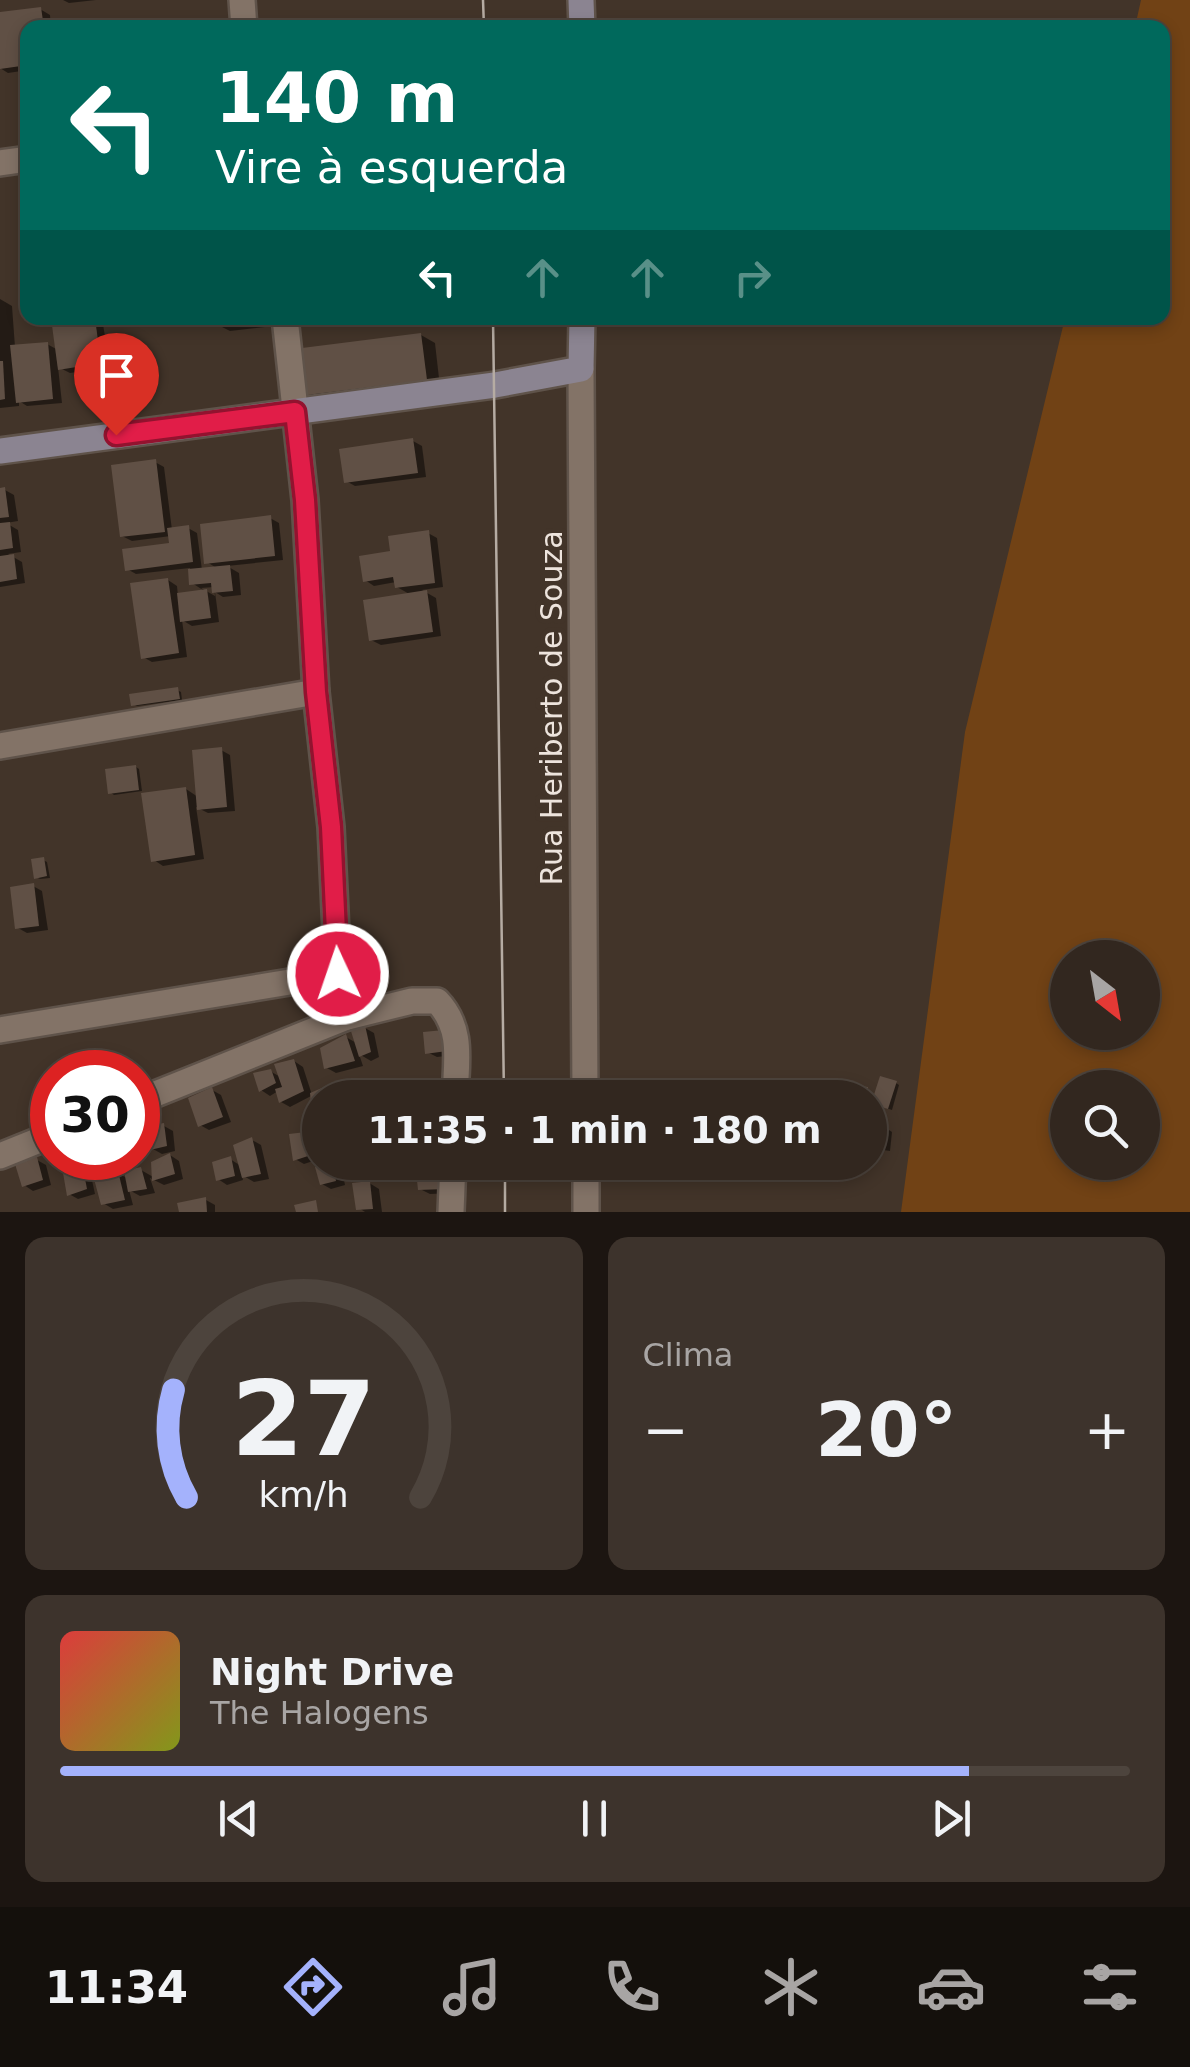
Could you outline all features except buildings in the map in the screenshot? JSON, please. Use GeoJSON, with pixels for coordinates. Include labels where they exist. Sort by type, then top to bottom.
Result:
{"type":"FeatureCollection","features":[{"type":"Feature","properties":{"kind":"street"},"geometry":{"type":"LineString","coordinates":[[286,325],[305,500],[316,692],[331,827],[338,974],[347,1017]]}},
{"type":"Feature","properties":{"kind":"street","name":"Rua Heriberto de Souza"},"geometry":{"type":"LineString","coordinates":[[582,325],[586,1080]]}},
{"type":"Feature","properties":{"kind":"street"},"geometry":{"type":"LineString","coordinates":[[0,451],[495,386],[581,369]]}},
{"type":"Feature","properties":{"kind":"street"},"geometry":{"type":"LineString","coordinates":[[0,746],[316,692]]}},
{"type":"Feature","properties":{"kind":"street"},"geometry":{"type":"LineString","coordinates":[[0,1030],[338,974]]}},
{"type":"Feature","properties":{"kind":"street"},"geometry":{"type":"LineString","coordinates":[[160,1092],[347,1017],[412,1002],[437,1001],[448,1013],[457,1040],[456,1080]]}},
{"type":"Feature","properties":{"kind":"street"},"geometry":{"type":"LineString","coordinates":[[0,1156],[30,1144]]}},
{"type":"Feature","properties":{"kind":"street"},"geometry":{"type":"LineString","coordinates":[[451,1212],[452,1180]]}},
{"type":"Feature","properties":{"kind":"street"},"geometry":{"type":"LineString","coordinates":[[586,1180],[586,1212]]}},
{"type":"Feature","properties":{"kind":"shaded area"},"geometry":{"type":"Polygon","coordinates":[[[1141,0],[1190,0],[1190,1212],[901,1212],[965,732],[1063,325],[1170,325],[1170,20],[1137,20],[1141,0]]]}},
{"type":"Feature","properties":{"kind":"tram line"},"geometry":{"type":"LineString","coordinates":[[483,0],[484,20]]}},
{"type":"Feature","properties":{"kind":"tram line"},"geometry":{"type":"LineString","coordinates":[[493,325],[504,1080]]}},
{"type":"Feature","properties":{"kind":"tram line"},"geometry":{"type":"LineString","coordinates":[[505,1180],[505,1212]]}},
{"type":"Feature","properties":{"kind":"route"},"geometry":{"type":"LineString","coordinates":[[116,435],[295,412],[305,500],[316,692],[331,827],[338,974]]}}]}
